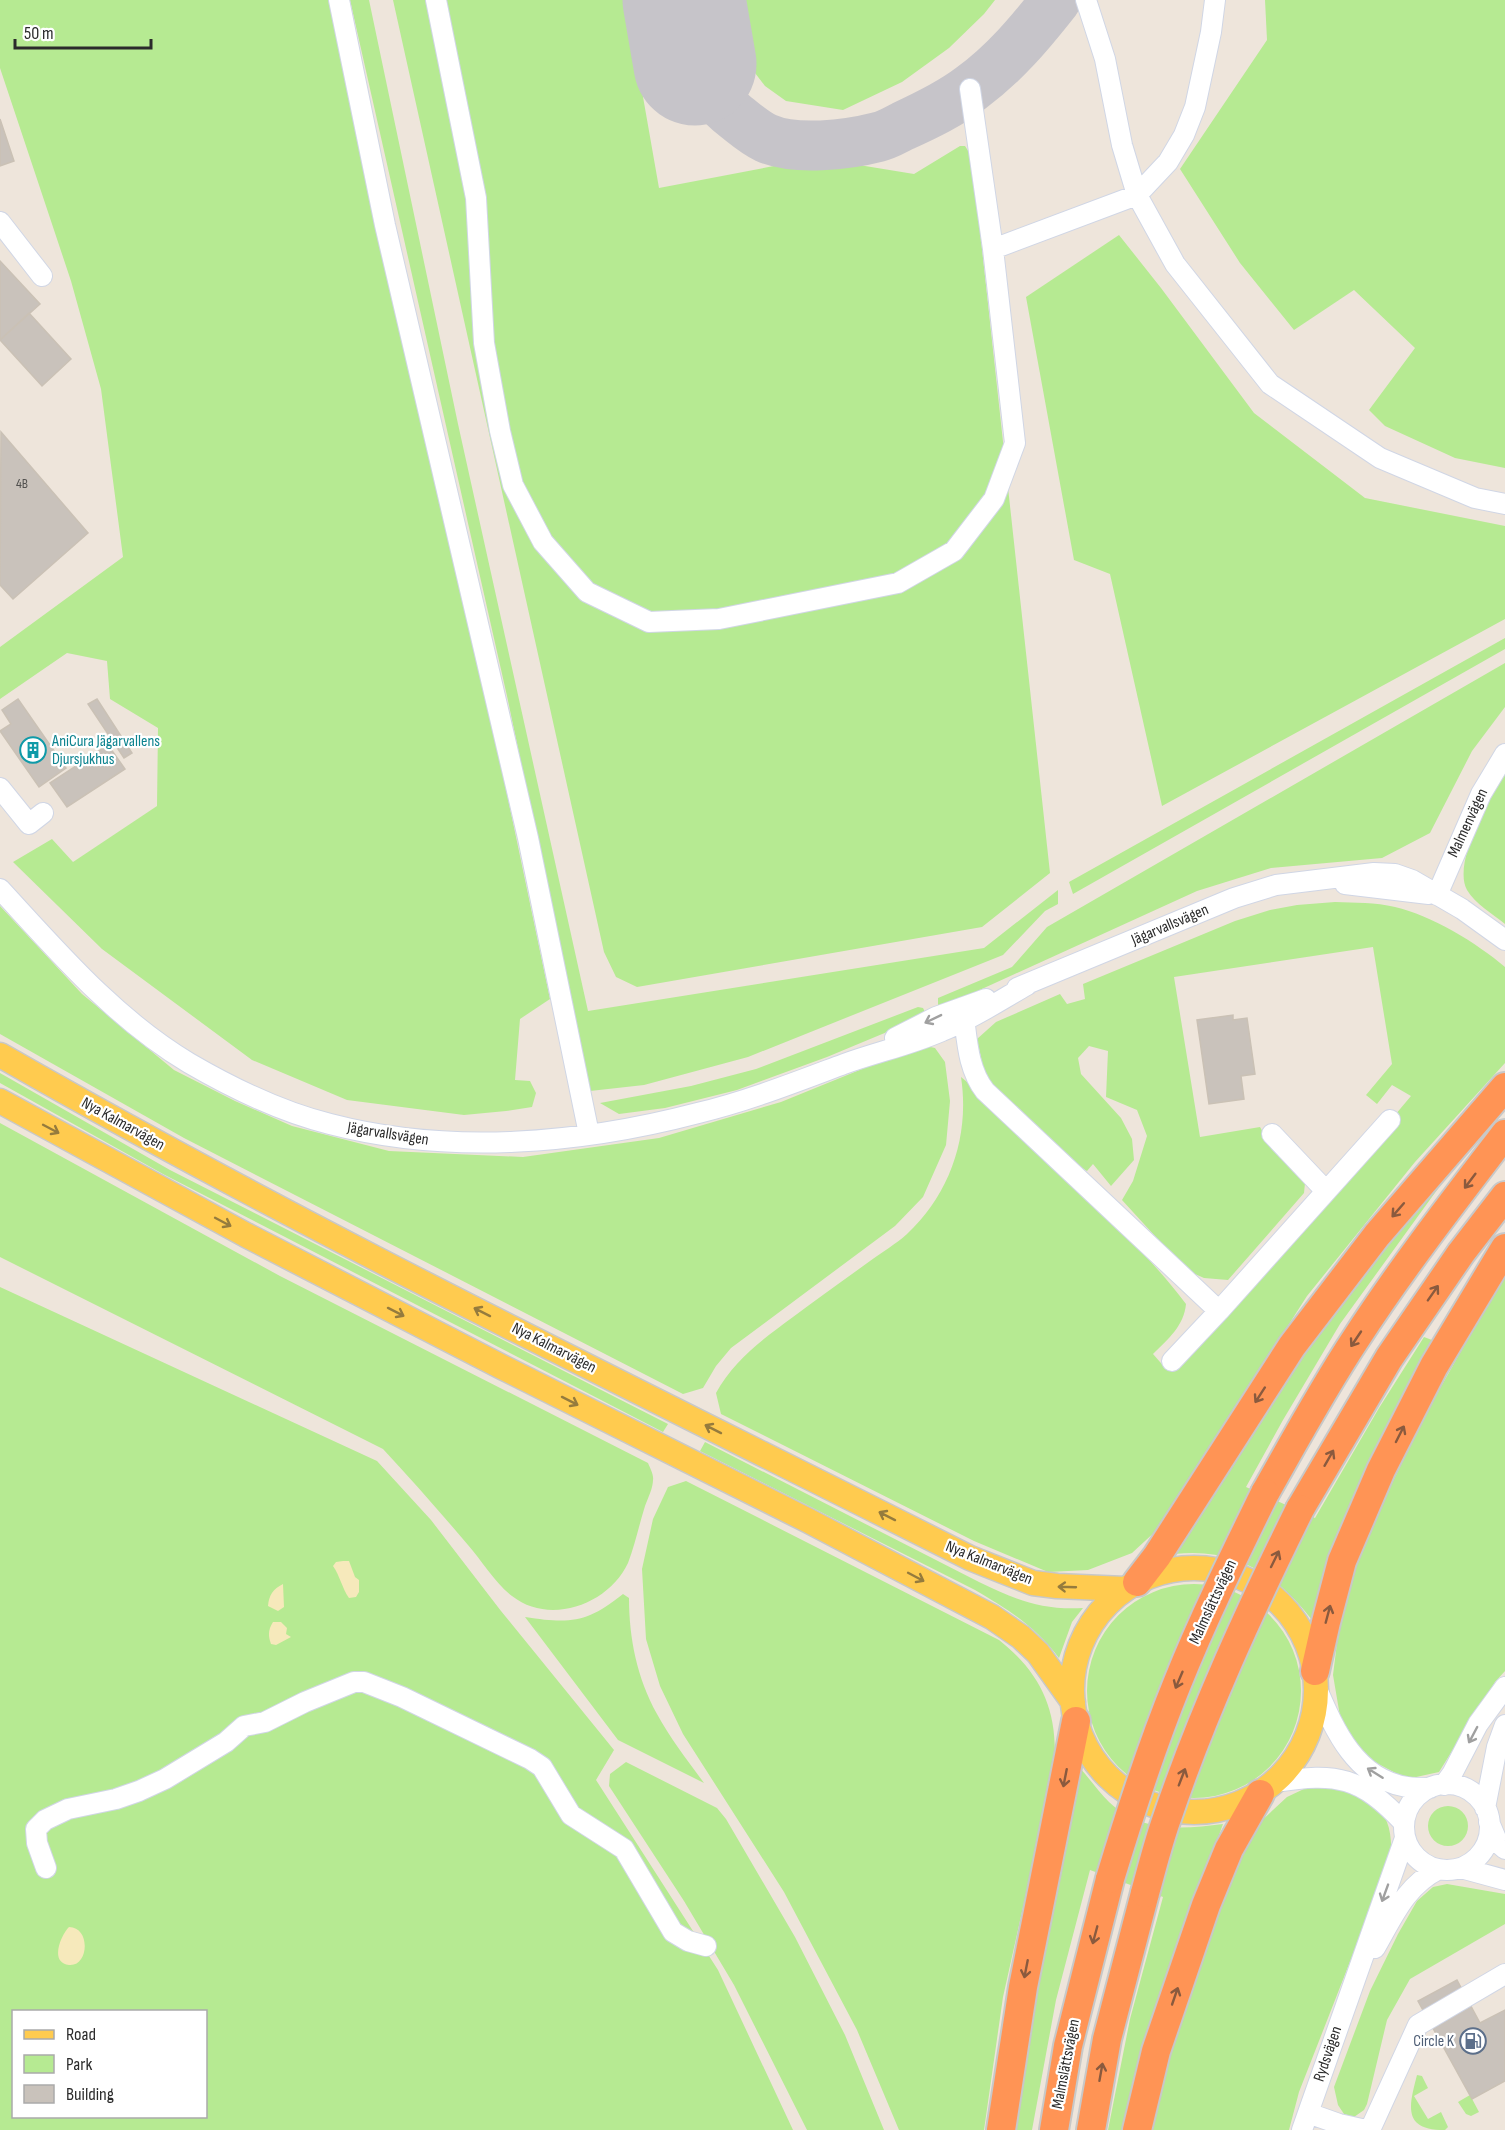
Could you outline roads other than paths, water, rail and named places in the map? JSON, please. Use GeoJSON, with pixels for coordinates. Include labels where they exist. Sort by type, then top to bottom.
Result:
{"type":"FeatureCollection","features":[{"type":"Feature","properties":{"kind":"highway"},"geometry":{"type":"LineString","coordinates":[[1131,1586],[1157,1556],[1292,1346],[1377,1234],[1505,1087]]}},
{"type":"Feature","properties":{"kind":"highway","name":"Malmslättsvägen"},"geometry":{"type":"LineString","coordinates":[[1054,2130],[1068,2046],[1110,1879],[1132,1805],[1176,1685],[1218,1589],[1265,1493],[1308,1415],[1354,1340],[1425,1238],[1505,1134]]}},
{"type":"Feature","properties":{"kind":"highway"},"geometry":{"type":"LineString","coordinates":[[1091,2130],[1107,2039],[1144,1893],[1167,1819],[1214,1694],[1255,1600],[1300,1509],[1389,1358],[1461,1253],[1505,1196]]}},
{"type":"Feature","properties":{"kind":"highway"},"geometry":{"type":"LineString","coordinates":[[1316,1680],[1326,1622],[1342,1561],[1381,1470],[1434,1366],[1505,1248]]}},
{"type":"Feature","properties":{"kind":"highway"},"geometry":{"type":"LineString","coordinates":[[1001,2130],[1023,1987],[1074,1711]]}},
{"type":"Feature","properties":{"kind":"highway"},"geometry":{"type":"LineString","coordinates":[[1137,2130],[1156,2051],[1206,1905],[1229,1849],[1268,1788]]}},
{"type":"Feature","properties":{"kind":"main road","name":"Nya Kalmarvägen"},"geometry":{"type":"LineString","coordinates":[[0,1055],[98,1111],[266,1201],[970,1558],[1033,1583],[1057,1586],[1131,1586]]}},
{"type":"Feature","properties":{"kind":"main road","name":"Nya Kalmarvägen"},"geometry":{"type":"LineString","coordinates":[[0,1101],[246,1235],[809,1521],[992,1617],[1021,1637],[1038,1653],[1074,1711],[1087,1747],[1103,1771],[1132,1796],[1149,1804],[1168,1810],[1206,1812],[1243,1803],[1268,1788],[1293,1762],[1306,1740],[1314,1715],[1316,1680],[1310,1651],[1296,1623],[1275,1599],[1259,1586],[1239,1576],[1219,1570],[1177,1569],[1156,1574],[1131,1586],[1101,1611],[1083,1638],[1074,1669],[1074,1711]]}},
{"type":"Feature","properties":{"kind":"street"},"geometry":{"type":"LineString","coordinates":[[339,0],[385,225],[528,838],[589,1134]]}},
{"type":"Feature","properties":{"kind":"street"},"geometry":{"type":"LineString","coordinates":[[436,0],[476,198],[484,344],[500,431],[513,485],[543,542],[587,592],[649,622],[719,619],[898,583],[954,551],[994,499],[1015,443],[993,249],[970,89]]}},
{"type":"Feature","properties":{"kind":"street"},"geometry":{"type":"LineString","coordinates":[[1086,0],[1105,59],[1122,145],[1137,195],[1175,264],[1270,384],[1380,458],[1475,498],[1505,504]]}},
{"type":"Feature","properties":{"kind":"street"},"geometry":{"type":"LineString","coordinates":[[993,249],[1137,195],[1168,162],[1184,135],[1195,107],[1211,32],[1215,0]]}},
{"type":"Feature","properties":{"kind":"street"},"geometry":{"type":"LineString","coordinates":[[0,222],[42,276]]}},
{"type":"Feature","properties":{"kind":"street","name":"Malmenvägen"},"geometry":{"type":"LineString","coordinates":[[1437,895],[1481,794],[1505,754]]}},
{"type":"Feature","properties":{"kind":"street"},"geometry":{"type":"LineString","coordinates":[[0,788],[29,824],[43,813]]}},
{"type":"Feature","properties":{"kind":"street","name":"Jägarvallsvägen"},"geometry":{"type":"LineString","coordinates":[[0,889],[95,991],[133,1023],[187,1062],[255,1097],[330,1124],[442,1142],[489,1142],[589,1134],[699,1113],[801,1081],[847,1063],[936,1017],[963,1014],[1233,898],[1276,885],[1374,873],[1395,874],[1412,880],[1462,909],[1505,940]]}},
{"type":"Feature","properties":{"kind":"street"},"geometry":{"type":"LineString","coordinates":[[963,1014],[971,1063],[978,1082],[1219,1311]]}},
{"type":"Feature","properties":{"kind":"street"},"geometry":{"type":"LineString","coordinates":[[1172,1361],[1390,1120]]}},
{"type":"Feature","properties":{"kind":"street"},"geometry":{"type":"LineString","coordinates":[[1272,1134],[1326,1191]]}},
{"type":"Feature","properties":{"kind":"street"},"geometry":{"type":"LineString","coordinates":[[1316,1680],[1339,1738],[1361,1764],[1389,1782],[1406,1787],[1453,1785],[1469,1791],[1476,1796],[1487,1815],[1498,1843],[1505,1850]]}},
{"type":"Feature","properties":{"kind":"street"},"geometry":{"type":"LineString","coordinates":[[46,1868],[37,1843],[36,1829],[45,1820],[68,1809],[116,1800],[139,1791],[165,1779],[226,1742],[244,1726],[265,1722],[340,1686],[364,1682],[402,1697],[542,1767],[571,1815],[624,1849],[673,1932],[688,1941],[706,1946]]}},
{"type":"Feature","properties":{"kind":"street"},"geometry":{"type":"LineString","coordinates":[[1405,1830],[1412,1802],[1452,1774],[1478,1724],[1505,1687]]}},
{"type":"Feature","properties":{"kind":"street"},"geometry":{"type":"LineString","coordinates":[[1461,1868],[1472,1862],[1488,1839],[1487,1815],[1497,1747],[1505,1725]]}},
{"type":"Feature","properties":{"kind":"street"},"geometry":{"type":"LineString","coordinates":[[1268,1788],[1324,1776],[1354,1783],[1381,1800],[1405,1830],[1412,1852],[1428,1866],[1439,1869],[1461,1868],[1505,1880]]}},
{"type":"Feature","properties":{"kind":"street","name":"Rydsvägen"},"geometry":{"type":"LineString","coordinates":[[1305,2122],[1405,1830]]}},
{"type":"Feature","properties":{"kind":"street","name":"Rydsvägen"},"geometry":{"type":"LineString","coordinates":[[1356,1978],[1414,1886],[1439,1869]]}},
{"type":"Feature","properties":{"kind":"street"},"geometry":{"type":"LineString","coordinates":[[1305,2122],[1339,2124],[1368,2130],[1418,2025],[1505,1974]]}},
{"type":"Feature","properties":{"kind":"place","name":"AniCura Jägarvallens Djursjukhus"},"geometry":{"type":"Point","coordinates":[33,750]}},
{"type":"Feature","properties":{"kind":"place","name":"Circle K"},"geometry":{"type":"Point","coordinates":[1473,2041]}}]}
